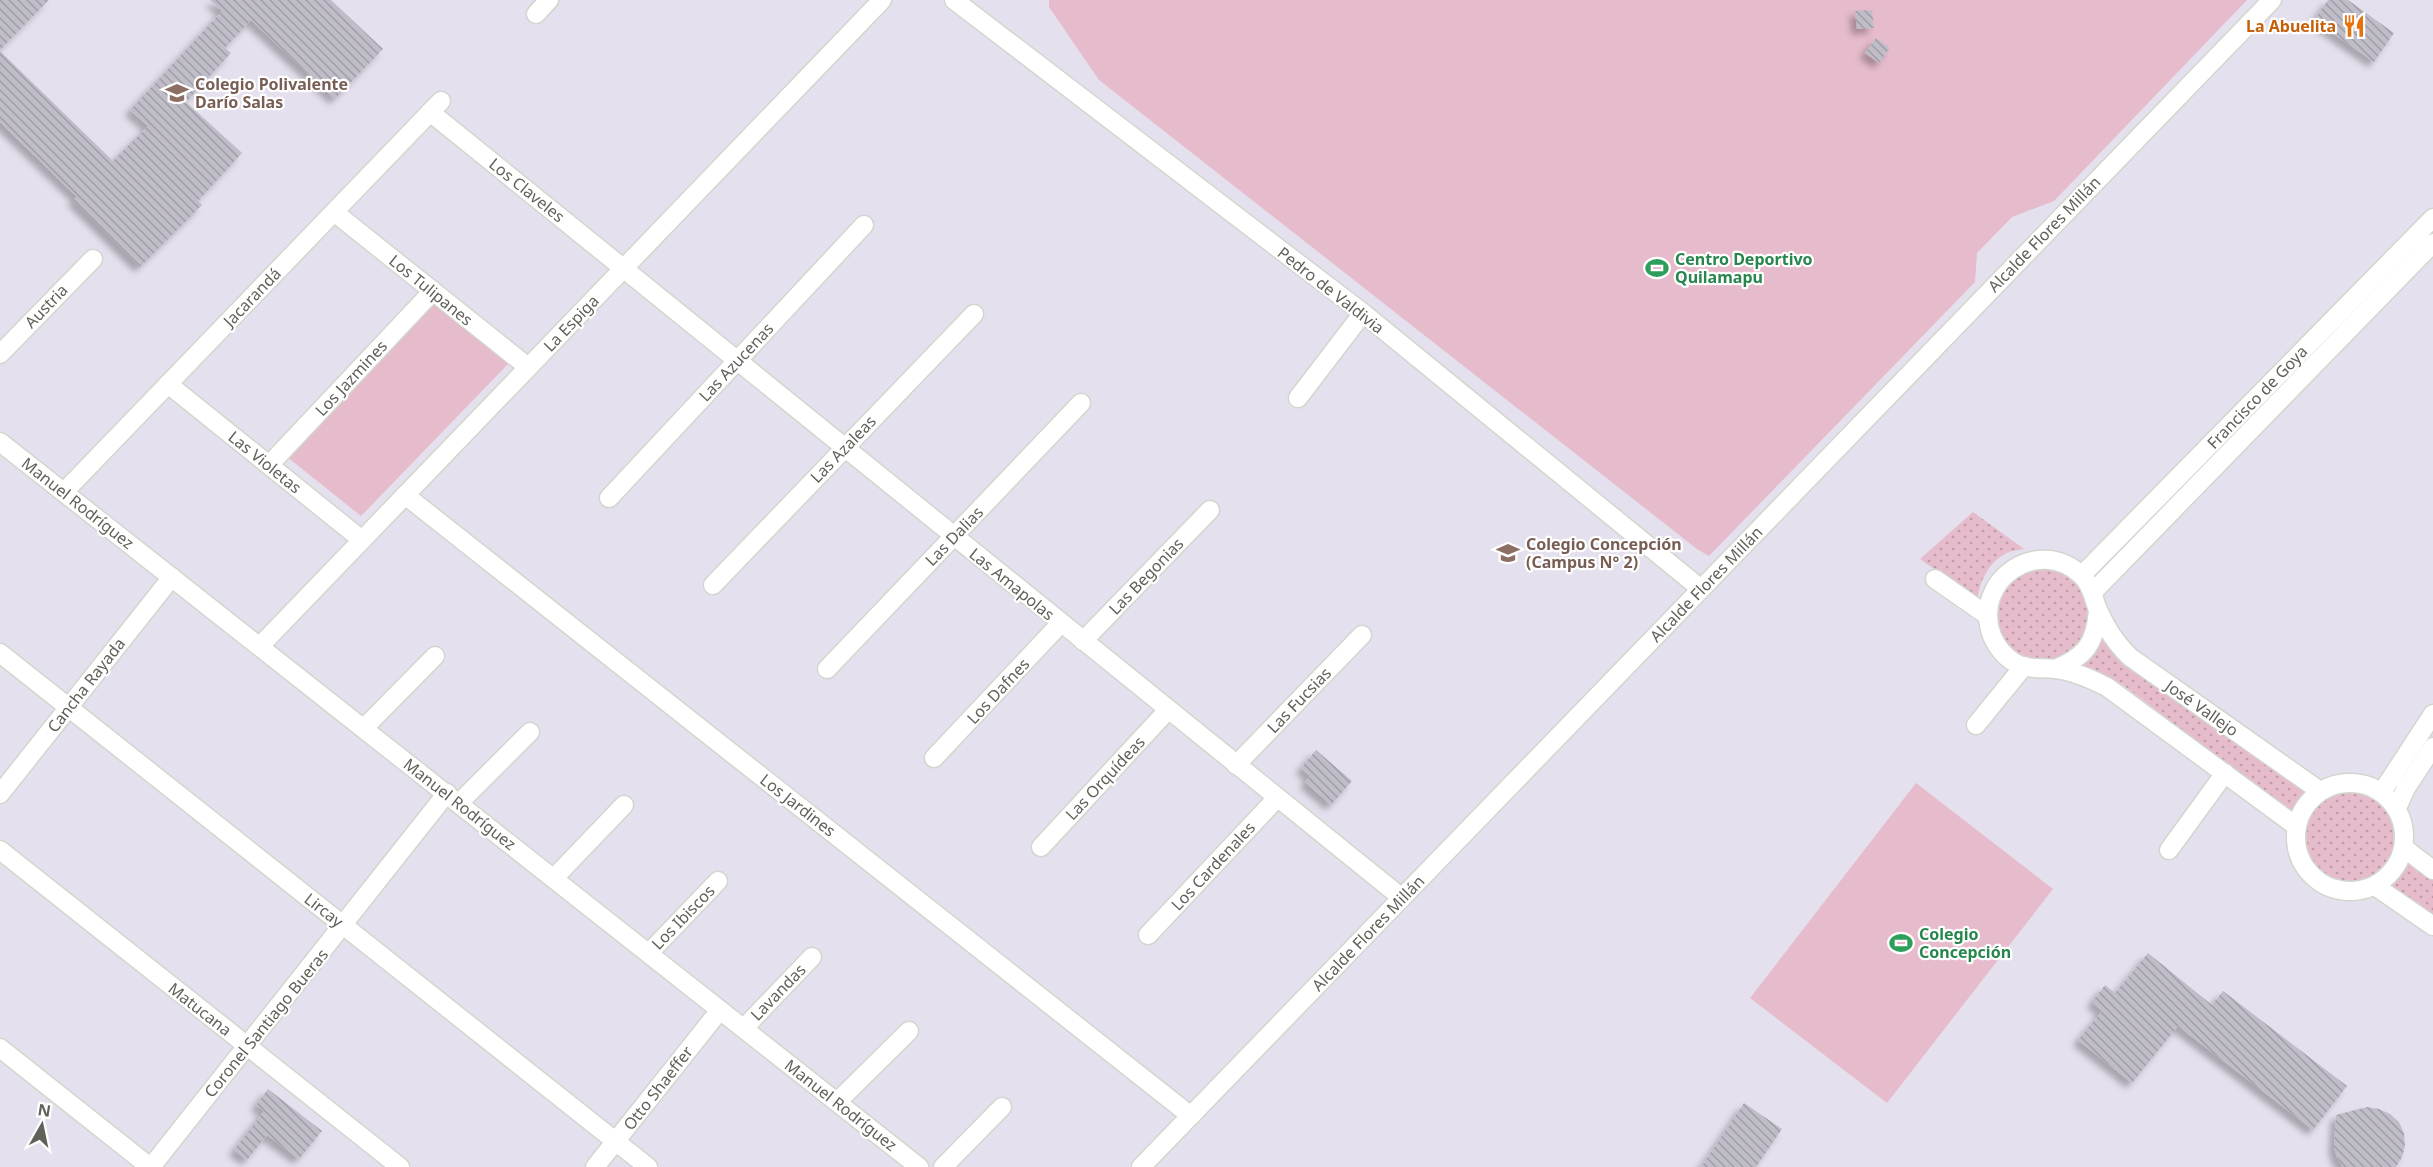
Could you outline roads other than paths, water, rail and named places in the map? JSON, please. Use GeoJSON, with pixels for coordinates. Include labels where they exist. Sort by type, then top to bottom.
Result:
{"type":"FeatureCollection","features":[{"type":"Feature","properties":{"kind":"street"},"geometry":{"type":"LineString","coordinates":[[536,14],[549,0]]}},
{"type":"Feature","properties":{"kind":"street","name":"La Espiga"},"geometry":{"type":"LineString","coordinates":[[260,646],[882,0]]}},
{"type":"Feature","properties":{"kind":"street","name":"Pedro de Valdivia"},"geometry":{"type":"LineString","coordinates":[[954,0],[1363,313],[1701,590]]}},
{"type":"Feature","properties":{"kind":"street","name":"Alcalde Flores Millán"},"geometry":{"type":"LineString","coordinates":[[1141,1167],[2272,0]]}},
{"type":"Feature","properties":{"kind":"street","name":"Los Claveles"},"geometry":{"type":"LineString","coordinates":[[436,106],[623,269]]}},
{"type":"Feature","properties":{"kind":"street","name":"Jacarandá"},"geometry":{"type":"LineString","coordinates":[[64,492],[436,106]]}},
{"type":"Feature","properties":{"kind":"street","name":"Los Tulipanes"},"geometry":{"type":"LineString","coordinates":[[334,212],[528,367]]}},
{"type":"Feature","properties":{"kind":"street","name":"Francisco de Goya"},"geometry":{"type":"LineString","coordinates":[[2082,576],[2433,218]]}},
{"type":"Feature","properties":{"kind":"street","name":"Las Azucenas"},"geometry":{"type":"LineString","coordinates":[[609,498],[864,225]]}},
{"type":"Feature","properties":{"kind":"street","name":"Francisco de Goya"},"geometry":{"type":"LineString","coordinates":[[2093,592],[2433,243]]}},
{"type":"Feature","properties":{"kind":"street","name":"Austria"},"geometry":{"type":"LineString","coordinates":[[0,354],[93,259]]}},
{"type":"Feature","properties":{"kind":"street","name":"Las Amapolas"},"geometry":{"type":"LineString","coordinates":[[623,269],[1402,898]]}},
{"type":"Feature","properties":{"kind":"street","name":"Los Jazmines"},"geometry":{"type":"LineString","coordinates":[[269,465],[433,291]]}},
{"type":"Feature","properties":{"kind":"street"},"geometry":{"type":"LineString","coordinates":[[1298,398],[1363,313]]}},
{"type":"Feature","properties":{"kind":"street","name":"Las Azaleas"},"geometry":{"type":"LineString","coordinates":[[713,585],[974,314]]}},
{"type":"Feature","properties":{"kind":"street","name":"Las Violetas"},"geometry":{"type":"LineString","coordinates":[[168,384],[362,540]]}},
{"type":"Feature","properties":{"kind":"street","name":"Las Dalias"},"geometry":{"type":"LineString","coordinates":[[827,669],[1081,403]]}},
{"type":"Feature","properties":{"kind":"street","name":"Manuel Rodríguez"},"geometry":{"type":"LineString","coordinates":[[0,442],[919,1167]]}},
{"type":"Feature","properties":{"kind":"street","name":"Los Jardines"},"geometry":{"type":"LineString","coordinates":[[405,495],[1191,1116]]}},
{"type":"Feature","properties":{"kind":"street","name":"Las Begonias"},"geometry":{"type":"LineString","coordinates":[[1083,641],[1210,510]]}},
{"type":"Feature","properties":{"kind":"street","name":"José Vallejo"},"geometry":{"type":"LineString","coordinates":[[2296,826],[2107,687],[2083,676],[2055,669],[2032,670],[2011,661],[1995,644],[1987,623],[1989,600],[2000,580],[2018,565],[2040,560],[2062,563],[2082,576],[2093,592],[2098,611],[2111,638],[2130,657],[2320,791]]}},
{"type":"Feature","properties":{"kind":"street","name":"Cancha Rayada"},"geometry":{"type":"LineString","coordinates":[[0,794],[172,577]]}},
{"type":"Feature","properties":{"kind":"street"},"geometry":{"type":"LineString","coordinates":[[1935,579],[1988,616]]}},
{"type":"Feature","properties":{"kind":"street","name":"José Vallejo"},"geometry":{"type":"LineString","coordinates":[[2055,669],[2073,662],[2088,648],[2096,630],[2098,611]]}},
{"type":"Feature","properties":{"kind":"street","name":"Los Dafnes"},"geometry":{"type":"LineString","coordinates":[[934,758],[1061,623]]}},
{"type":"Feature","properties":{"kind":"street","name":"Las Fucsias"},"geometry":{"type":"LineString","coordinates":[[1236,765],[1362,635]]}},
{"type":"Feature","properties":{"kind":"street","name":"Lircay"},"geometry":{"type":"LineString","coordinates":[[0,653],[648,1167]]}},
{"type":"Feature","properties":{"kind":"street"},"geometry":{"type":"LineString","coordinates":[[364,728],[435,656]]}},
{"type":"Feature","properties":{"kind":"street"},"geometry":{"type":"LineString","coordinates":[[1976,725],[2024,666]]}},
{"type":"Feature","properties":{"kind":"street","name":"Las Orquídeas"},"geometry":{"type":"LineString","coordinates":[[1041,847],[1168,710]]}},
{"type":"Feature","properties":{"kind":"street"},"geometry":{"type":"LineString","coordinates":[[2382,792],[2433,714]]}},
{"type":"Feature","properties":{"kind":"street","name":"Coronel Santiago Bueras"},"geometry":{"type":"LineString","coordinates":[[150,1167],[343,925],[453,798],[530,732]]}},
{"type":"Feature","properties":{"kind":"street"},"geometry":{"type":"LineString","coordinates":[[2397,808],[2406,788],[2433,747]]}},
{"type":"Feature","properties":{"kind":"street"},"geometry":{"type":"LineString","coordinates":[[2169,850],[2225,773]]}},
{"type":"Feature","properties":{"kind":"street"},"geometry":{"type":"LineString","coordinates":[[2352,782],[2368,785],[2382,792],[2397,808],[2404,827],[2404,848],[2394,870],[2375,886],[2356,892],[2337,891],[2319,882],[2307,872],[2299,857],[2295,842],[2296,826],[2305,806],[2320,791],[2335,784],[2352,782]]}},
{"type":"Feature","properties":{"kind":"street","name":"Los Cardenales"},"geometry":{"type":"LineString","coordinates":[[1148,935],[1277,798]]}},
{"type":"Feature","properties":{"kind":"street"},"geometry":{"type":"LineString","coordinates":[[554,878],[624,805]]}},
{"type":"Feature","properties":{"kind":"street"},"geometry":{"type":"LineString","coordinates":[[2404,848],[2433,870]]}},
{"type":"Feature","properties":{"kind":"street","name":"Matucana"},"geometry":{"type":"LineString","coordinates":[[0,850],[400,1167]]}},
{"type":"Feature","properties":{"kind":"street","name":"Los Ibiscos"},"geometry":{"type":"LineString","coordinates":[[649,953],[718,881]]}},
{"type":"Feature","properties":{"kind":"street"},"geometry":{"type":"LineString","coordinates":[[2375,886],[2433,926]]}},
{"type":"Feature","properties":{"kind":"street","name":"Lavandas"},"geometry":{"type":"LineString","coordinates":[[744,1028],[812,957]]}},
{"type":"Feature","properties":{"kind":"street","name":"Otto Shaeffer"},"geometry":{"type":"LineString","coordinates":[[595,1167],[720,1010]]}},
{"type":"Feature","properties":{"kind":"street"},"geometry":{"type":"LineString","coordinates":[[837,1102],[909,1031]]}},
{"type":"Feature","properties":{"kind":"street"},"geometry":{"type":"LineString","coordinates":[[0,1048],[150,1167]]}},
{"type":"Feature","properties":{"kind":"street"},"geometry":{"type":"LineString","coordinates":[[943,1167],[1002,1107]]}},
{"type":"Feature","properties":{"kind":"place","name":"La Abuelita"},"geometry":{"type":"Point","coordinates":[2354,26]}},
{"type":"Feature","properties":{"kind":"place","name":"Colegio Polivalente Darío Salas"},"geometry":{"type":"Point","coordinates":[177,93]}},
{"type":"Feature","properties":{"kind":"place","name":"Centro Deportivo Quilamapu"},"geometry":{"type":"Point","coordinates":[1657,268]}},
{"type":"Feature","properties":{"kind":"place","name":"Colegio Concepción (Campus N° 2)"},"geometry":{"type":"Point","coordinates":[1508,553]}},
{"type":"Feature","properties":{"kind":"place","name":"Colegio Concepción"},"geometry":{"type":"Point","coordinates":[1901,943]}}]}
